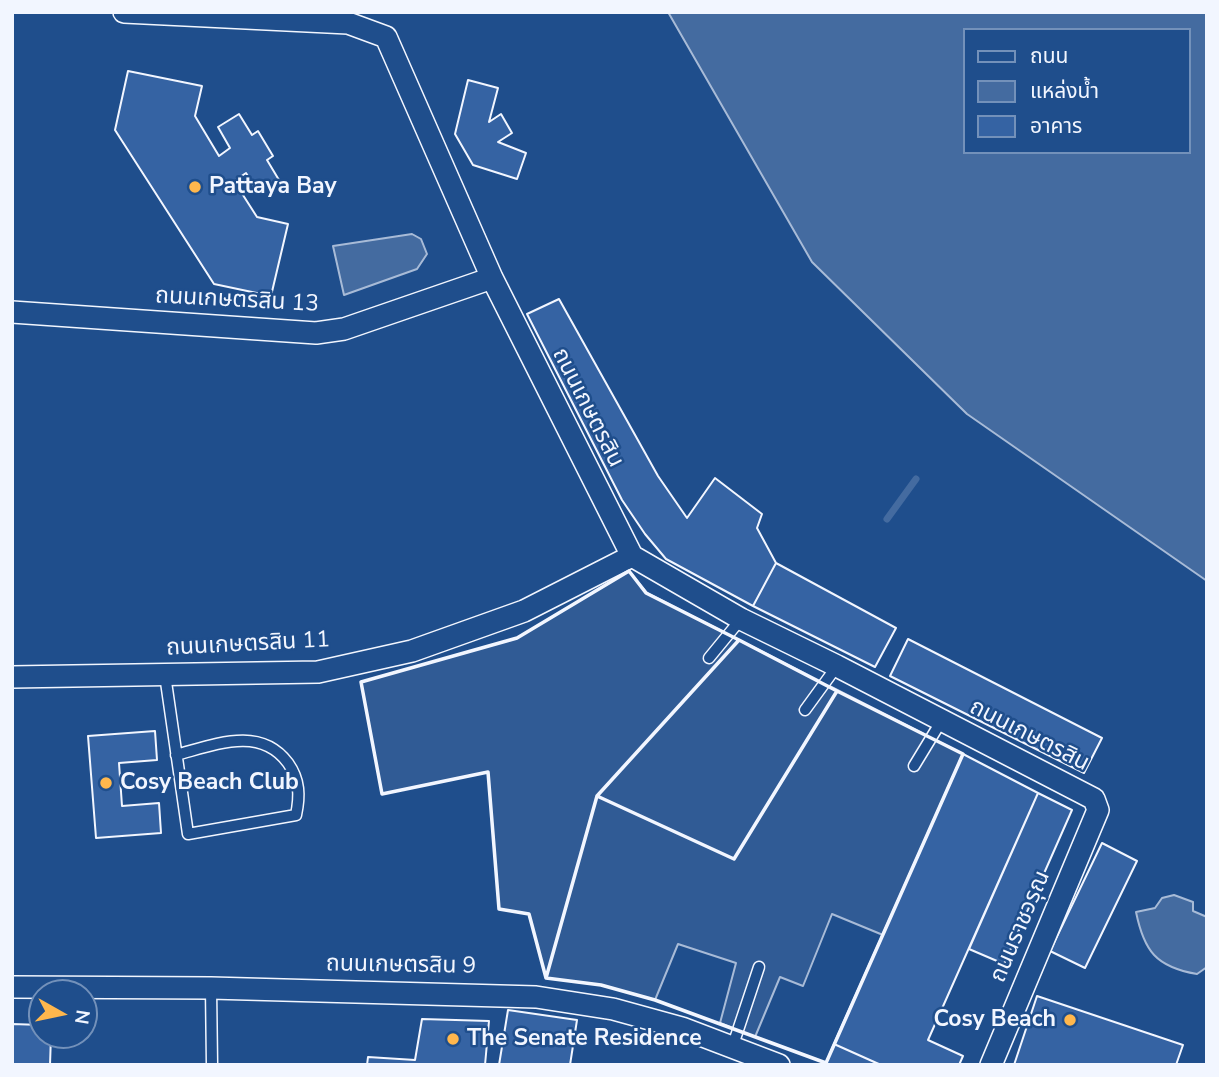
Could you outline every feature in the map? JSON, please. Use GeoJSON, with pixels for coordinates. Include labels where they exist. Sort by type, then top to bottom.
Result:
{"type":"FeatureCollection","features":[{"type":"Feature","properties":{"kind":"street","name":"ถนนเกษตรสิน"},"geometry":{"type":"LineString","coordinates":[[124,12],[348,23],[386,37],[492,278],[632,556],[741,619],[1094,799],[1098,810]]}},
{"type":"Feature","properties":{"kind":"street","name":"ถนนเกษตรสิน 13"},"geometry":{"type":"LineString","coordinates":[[12,312],[316,333],[344,329],[492,278]]}},
{"type":"Feature","properties":{"kind":"street","name":"ถนนเกษตรสิน 11"},"geometry":{"type":"LineString","coordinates":[[12,677],[318,672],[412,651],[524,611],[632,556]]}},
{"type":"Feature","properties":{"kind":"street","name":"ถนนราชวรุณ"},"geometry":{"type":"LineString","coordinates":[[991,1065],[1098,810]]}},
{"type":"Feature","properties":{"kind":"street","name":"ถนนเกษตรสิน 9"},"geometry":{"type":"LineString","coordinates":[[12,987],[211,988],[537,997],[613,1009],[682,1028],[779,1065]]}},
{"type":"Feature","properties":{"kind":"lane"},"geometry":{"type":"LineString","coordinates":[[709,658],[741,619]]}},
{"type":"Feature","properties":{"kind":"lane"},"geometry":{"type":"LineString","coordinates":[[805,710],[837,666]]}},
{"type":"Feature","properties":{"kind":"lane"},"geometry":{"type":"LineString","coordinates":[[165,675],[176,755],[188,834],[296,815],[300,796],[295,773],[269,745],[246,740],[226,741],[176,755]]}},
{"type":"Feature","properties":{"kind":"lane"},"geometry":{"type":"LineString","coordinates":[[914,766],[942,720]]}},
{"type":"Feature","properties":{"kind":"lane"},"geometry":{"type":"LineString","coordinates":[[732,1048],[759,967]]}},
{"type":"Feature","properties":{"kind":"lane"},"geometry":{"type":"LineString","coordinates":[[211,988],[212,1065]]}},
{"type":"Feature","properties":{"kind":"shaded area"},"geometry":{"type":"Polygon","coordinates":[[[629,571],[647,593],[963,754],[883,935],[832,914],[803,986],[780,977],[755,1037],[720,1023],[736,963],[678,944],[655,1000],[601,985],[546,978],[529,914],[499,909],[488,772],[382,794],[361,682],[517,638],[629,571]]]}},
{"type":"Feature","properties":{"kind":"water"},"geometry":{"type":"Polygon","coordinates":[[[668,12],[1207,12],[1207,581],[967,414],[812,262],[668,12]]]}},
{"type":"Feature","properties":{"kind":"water"},"geometry":{"type":"Polygon","coordinates":[[[412,234],[421,239],[427,254],[417,269],[344,295],[333,246],[412,234]]]}},
{"type":"Feature","properties":{"kind":"water"},"geometry":{"type":"Polygon","coordinates":[[[1174,895],[1193,902],[1193,911],[1207,917],[1207,967],[1197,974],[1162,962],[1148,947],[1139,926],[1136,912],[1155,908],[1162,898],[1174,895]]]}},
{"type":"Feature","properties":{"kind":"building","name":"Pattaya Bay"},"geometry":{"type":"Polygon","coordinates":[[[128,71],[202,86],[195,116],[219,156],[230,148],[218,127],[239,114],[252,135],[258,131],[273,156],[267,160],[279,180],[258,193],[246,173],[234,181],[257,217],[288,224],[271,296],[214,284],[115,130],[128,71]]]}},
{"type":"Feature","properties":{"kind":"building"},"geometry":{"type":"Polygon","coordinates":[[[468,80],[498,88],[489,122],[501,114],[512,133],[498,142],[526,153],[517,179],[473,165],[455,134],[468,80]]]}},
{"type":"Feature","properties":{"kind":"building"},"geometry":{"type":"Polygon","coordinates":[[[559,299],[658,476],[687,518],[715,478],[762,514],[757,528],[776,563],[753,606],[666,559],[622,500],[527,314],[559,299]]]}},
{"type":"Feature","properties":{"kind":"building"},"geometry":{"type":"Polygon","coordinates":[[[776,563],[896,628],[875,667],[753,606],[776,563]]]}},
{"type":"Feature","properties":{"kind":"building"},"geometry":{"type":"Polygon","coordinates":[[[908,639],[1102,738],[1084,773],[890,676],[908,639]]]}},
{"type":"Feature","properties":{"kind":"building","name":"Cosy Beach Club"},"geometry":{"type":"Polygon","coordinates":[[[155,731],[157,760],[119,763],[122,806],[159,803],[161,833],[96,838],[88,736],[155,731]]]}},
{"type":"Feature","properties":{"kind":"building"},"geometry":{"type":"Polygon","coordinates":[[[963,754],[1038,793],[928,1040],[963,1056],[959,1065],[881,1065],[834,1044],[963,754]]]}},
{"type":"Feature","properties":{"kind":"building"},"geometry":{"type":"Polygon","coordinates":[[[1038,793],[1072,810],[1004,964],[969,949],[1038,793]]]}},
{"type":"Feature","properties":{"kind":"building"},"geometry":{"type":"Polygon","coordinates":[[[1102,843],[1137,861],[1085,968],[1050,951],[1102,843]]]}},
{"type":"Feature","properties":{"kind":"building","name":"Cosy Beach"},"geometry":{"type":"Polygon","coordinates":[[[1037,996],[1183,1045],[1176,1065],[1014,1065],[1037,996]]]}},
{"type":"Feature","properties":{"kind":"building"},"geometry":{"type":"Polygon","coordinates":[[[508,1010],[577,1020],[570,1065],[499,1065],[508,1010]]]}},
{"type":"Feature","properties":{"kind":"building","name":"The Senate Residence"},"geometry":{"type":"Polygon","coordinates":[[[422,1019],[489,1021],[485,1065],[367,1065],[368,1057],[415,1060],[422,1019]]]}},
{"type":"Feature","properties":{"kind":"building"},"geometry":{"type":"Polygon","coordinates":[[[12,1024],[28,1025],[28,1049],[51,1049],[50,1065],[12,1065],[12,1024]]]}},
{"type":"Feature","properties":{"kind":"building"},"geometry":{"type":"Polygon","coordinates":[[[834,1044],[881,1065],[830,1065],[826,1063],[834,1044]]]}},
{"type":"Feature","properties":{"kind":"waterway"},"geometry":{"type":"LineString","coordinates":[[887,519],[916,479]]}},
{"type":"Feature","properties":{"kind":"wall"},"geometry":{"type":"LineString","coordinates":[[629,571],[646,593],[739,640],[597,796],[546,978],[529,914],[499,909],[488,772],[382,794],[361,682],[517,638],[629,571]]}},
{"type":"Feature","properties":{"kind":"wall"},"geometry":{"type":"LineString","coordinates":[[739,640],[837,691],[734,859],[597,796],[739,640]]}},
{"type":"Feature","properties":{"kind":"wall"},"geometry":{"type":"LineString","coordinates":[[837,691],[963,754],[826,1063],[655,1000],[601,985],[546,978],[597,796],[734,859],[837,691]]}},
{"type":"Feature","properties":{"kind":"place","name":"Pattaya Bay"},"geometry":{"type":"Point","coordinates":[195,187]}},
{"type":"Feature","properties":{"kind":"place","name":"Cosy Beach Club"},"geometry":{"type":"Point","coordinates":[106,783]}},
{"type":"Feature","properties":{"kind":"place","name":"Cosy Beach"},"geometry":{"type":"Point","coordinates":[1070,1020]}},
{"type":"Feature","properties":{"kind":"place","name":"The Senate Residence"},"geometry":{"type":"Point","coordinates":[453,1039]}}]}
